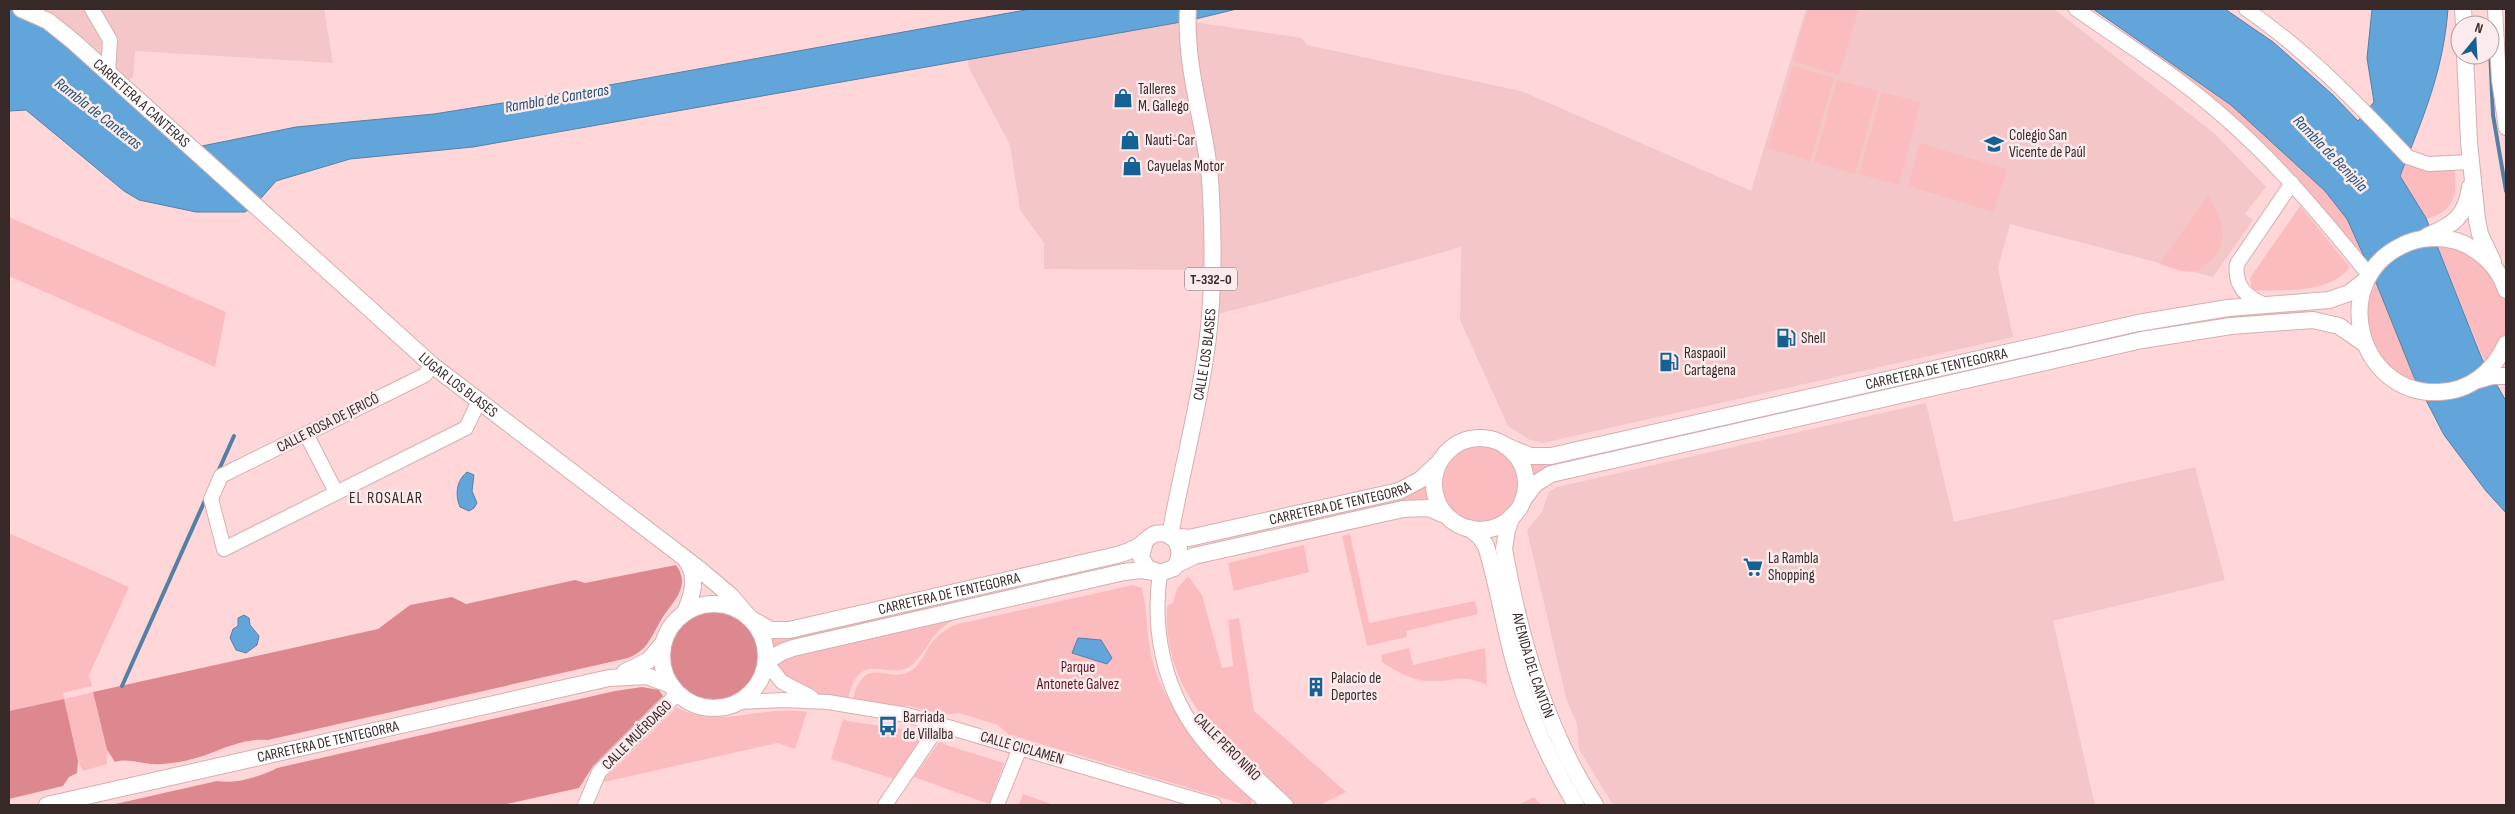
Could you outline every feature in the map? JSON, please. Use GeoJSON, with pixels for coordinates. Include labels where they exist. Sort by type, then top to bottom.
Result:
{"type":"FeatureCollection","features":[{"type":"Feature","properties":{"kind":"main road","name":"CARRETERA A CANTERAS"},"geometry":{"type":"LineString","coordinates":[[21,9],[48,21],[62,31],[255,205]]}},
{"type":"Feature","properties":{"kind":"main road","name":"CALLE LOS BLASES"},"geometry":{"type":"LineString","coordinates":[[1170,536],[1205,364],[1210,307],[1212,226],[1210,176],[1188,47],[1187,15]]}},
{"type":"Feature","properties":{"kind":"main road"},"geometry":{"type":"LineString","coordinates":[[2466,65],[2471,165],[2478,228],[2506,290]]}},
{"type":"Feature","properties":{"kind":"main road","name":"CARRETERA DE TENTEGORRA"},"geometry":{"type":"LineString","coordinates":[[1506,446],[1530,456],[1551,456],[2138,323],[2208,311],[2329,300],[2349,293],[2392,250],[2429,237],[2453,224],[2469,195],[2471,165]]}},
{"type":"Feature","properties":{"kind":"main road","name":"LUGAR LOS BLASES"},"geometry":{"type":"LineString","coordinates":[[255,205],[432,365],[673,549],[731,596],[750,618]]}},
{"type":"Feature","properties":{"kind":"main road"},"geometry":{"type":"LineString","coordinates":[[2429,237],[2451,240],[2467,245],[2482,254],[2498,273]]}},
{"type":"Feature","properties":{"kind":"main road"},"geometry":{"type":"LineString","coordinates":[[2369,275],[2359,307],[2360,326],[2365,344],[2374,360],[2388,376],[2421,391],[2453,390],[2491,376],[2506,344]]}},
{"type":"Feature","properties":{"kind":"main road","name":"CARRETERA DE TENTEGORRA"},"geometry":{"type":"LineString","coordinates":[[1523,500],[1535,484],[1551,474],[2142,340],[2230,326],[2314,320],[2331,323],[2346,330],[2365,344]]}},
{"type":"Feature","properties":{"kind":"main road"},"geometry":{"type":"LineString","coordinates":[[1471,439],[1489,439],[1506,446],[1518,458],[1524,470],[1526,487],[1523,500],[1512,516],[1490,528],[1469,528],[1450,518],[1439,504],[1435,491],[1434,477],[1441,459],[1454,446],[1471,439]]}},
{"type":"Feature","properties":{"kind":"main road","name":"CARRETERA DE TENTEGORRA"},"geometry":{"type":"LineString","coordinates":[[1170,536],[1189,538],[1399,491],[1420,480],[1441,459]]}},
{"type":"Feature","properties":{"kind":"main road","name":"CARRETERA DE TENTEGORRA"},"geometry":{"type":"LineString","coordinates":[[1178,564],[1194,556],[1408,508],[1428,508],[1450,518]]}},
{"type":"Feature","properties":{"kind":"main road","name":"AVENIDA DEL CANTÓN"},"geometry":{"type":"LineString","coordinates":[[1512,516],[1507,530],[1504,549],[1533,670],[1560,743],[1595,805]]}},
{"type":"Feature","properties":{"kind":"main road","name":"AVENIDA DEL CANTÓN"},"geometry":{"type":"LineString","coordinates":[[1469,528],[1480,537],[1486,546],[1512,654],[1535,726],[1553,765],[1576,805]]}},
{"type":"Feature","properties":{"kind":"main road"},"geometry":{"type":"LineString","coordinates":[[1158,534],[1170,536],[1179,546],[1181,555],[1178,564],[1170,571],[1157,573],[1144,564],[1141,557],[1145,540],[1158,534]]}},
{"type":"Feature","properties":{"kind":"main road","name":"CARRETERA DE TENTEGORRA"},"geometry":{"type":"LineString","coordinates":[[750,618],[771,630],[789,630],[1117,555],[1133,549],[1145,540]]}},
{"type":"Feature","properties":{"kind":"main road","name":"LUGAR LOS BLASES"},"geometry":{"type":"LineString","coordinates":[[673,549],[688,562],[693,576],[691,599],[685,613]]}},
{"type":"Feature","properties":{"kind":"main road","name":"CARRETERA DE TENTEGORRA"},"geometry":{"type":"LineString","coordinates":[[766,662],[787,650],[1124,572],[1142,570],[1157,573]]}},
{"type":"Feature","properties":{"kind":"main road"},"geometry":{"type":"LineString","coordinates":[[718,604],[734,608],[750,618],[764,639],[766,662],[758,684],[738,702],[723,707],[707,707],[691,702],[675,689],[663,664],[664,641],[672,625],[685,613],[700,606],[718,604]]}},
{"type":"Feature","properties":{"kind":"main road","name":"CARRETERA DE TENTEGORRA"},"geometry":{"type":"LineString","coordinates":[[47,805],[609,678],[643,664],[664,641]]}},
{"type":"Feature","properties":{"kind":"main road","name":"CARRETERA DE TENTEGORRA"},"geometry":{"type":"LineString","coordinates":[[609,678],[647,676],[675,689]]}},
{"type":"Feature","properties":{"kind":"street"},"geometry":{"type":"LineString","coordinates":[[92,9],[110,40],[108,73]]}},
{"type":"Feature","properties":{"kind":"street"},"geometry":{"type":"LineString","coordinates":[[2076,9],[2216,110],[2264,153],[2292,183],[2369,275]]}},
{"type":"Feature","properties":{"kind":"street"},"geometry":{"type":"LineString","coordinates":[[2246,9],[2280,32],[2309,57],[2366,112],[2408,157],[2428,164],[2471,165]]}},
{"type":"Feature","properties":{"kind":"street"},"geometry":{"type":"LineString","coordinates":[[2495,9],[2500,80],[2506,128]]}},
{"type":"Feature","properties":{"kind":"street"},"geometry":{"type":"LineString","coordinates":[[2266,305],[2256,301],[2244,292],[2237,279],[2237,264],[2292,183]]}},
{"type":"Feature","properties":{"kind":"street","name":"CALLE ROSA DE JERICÓ"},"geometry":{"type":"LineString","coordinates":[[336,492],[224,549],[211,498],[221,476],[425,374],[432,365]]}},
{"type":"Feature","properties":{"kind":"street"},"geometry":{"type":"LineString","coordinates":[[306,434],[336,492],[352,484],[354,485],[466,428],[479,401]]}},
{"type":"Feature","properties":{"kind":"street","name":"CALLE PERO NIÑO"},"geometry":{"type":"LineString","coordinates":[[1157,573],[1158,634],[1162,659],[1172,685],[1196,731],[1257,799],[1268,805]]}},
{"type":"Feature","properties":{"kind":"street","name":"CALLE CICLAMEN"},"geometry":{"type":"LineString","coordinates":[[766,662],[776,677],[788,687],[828,702]]}},
{"type":"Feature","properties":{"kind":"street","name":"CALLE PERO NIÑO"},"geometry":{"type":"LineString","coordinates":[[1172,685],[1209,733],[1286,805]]}},
{"type":"Feature","properties":{"kind":"street","name":"CALLE MUÉRDAGO"},"geometry":{"type":"LineString","coordinates":[[585,805],[599,772],[675,689]]}},
{"type":"Feature","properties":{"kind":"street","name":"CALLE CICLAMEN"},"geometry":{"type":"LineString","coordinates":[[738,702],[783,700],[828,702],[907,715],[1214,805]]}},
{"type":"Feature","properties":{"kind":"street"},"geometry":{"type":"LineString","coordinates":[[885,805],[940,724]]}},
{"type":"Feature","properties":{"kind":"street"},"geometry":{"type":"LineString","coordinates":[[997,805],[1020,748]]}},
{"type":"Feature","properties":{"kind":"shaded area"},"geometry":{"type":"Polygon","coordinates":[[[21,9],[324,9],[333,63],[135,51],[133,77],[121,85],[21,9]]]}},
{"type":"Feature","properties":{"kind":"shaded area"},"geometry":{"type":"Polygon","coordinates":[[[1806,9],[2054,9],[2214,133],[2266,187],[2245,214],[2253,220],[2213,277],[2010,224],[1998,268],[2013,337],[1543,443],[1530,440],[1508,426],[1460,320],[1461,247],[1266,302],[1209,316],[1211,270],[1044,269],[1044,243],[1020,210],[1010,145],[969,68],[968,59],[1187,21],[1302,38],[1307,45],[1521,91],[1751,191],[1806,9]]]}},
{"type":"Feature","properties":{"kind":"shaded area","name":"La Rambla Shopping"},"geometry":{"type":"Polygon","coordinates":[[[1926,403],[1954,522],[2195,467],[2225,580],[2053,621],[2095,805],[1613,805],[1579,749],[1577,724],[1566,698],[1527,530],[1542,512],[1549,492],[1557,487],[1926,403]]]}},
{"type":"Feature","properties":{"kind":"shaded area"},"geometry":{"type":"Polygon","coordinates":[[[676,565],[682,580],[679,594],[648,643],[640,652],[628,658],[268,740],[246,741],[180,762],[155,764],[127,760],[115,762],[107,750],[93,692],[378,629],[410,605],[452,597],[466,604],[575,580],[585,583],[676,565]]]}},
{"type":"Feature","properties":{"kind":"shaded area"},"geometry":{"type":"Polygon","coordinates":[[[714,604],[734,608],[743,613],[757,627],[762,636],[766,656],[762,676],[757,685],[743,699],[734,704],[714,708],[694,704],[685,699],[671,685],[666,676],[662,656],[666,636],[671,627],[685,613],[694,608],[714,604]]]}},
{"type":"Feature","properties":{"kind":"shaded area"},"geometry":{"type":"Polygon","coordinates":[[[642,687],[659,690],[663,696],[593,766],[579,788],[502,805],[111,805],[217,781],[232,782],[248,779],[277,768],[615,691],[642,687]]]}},
{"type":"Feature","properties":{"kind":"shaded area"},"geometry":{"type":"Polygon","coordinates":[[[64,699],[78,761],[77,773],[69,777],[63,786],[9,799],[9,711],[64,699]]]}},
{"type":"Feature","properties":{"kind":"green space"},"geometry":{"type":"Polygon","coordinates":[[[1808,9],[1859,9],[1839,75],[1793,61],[1808,9]]]}},
{"type":"Feature","properties":{"kind":"green space"},"geometry":{"type":"Polygon","coordinates":[[[2146,47],[2231,105],[2325,191],[2347,219],[2365,256],[2359,263],[2264,153],[2146,47]]]}},
{"type":"Feature","properties":{"kind":"green space"},"geometry":{"type":"Polygon","coordinates":[[[1793,66],[1834,78],[1810,161],[1768,148],[1793,66]]]}},
{"type":"Feature","properties":{"kind":"green space"},"geometry":{"type":"Polygon","coordinates":[[[1837,80],[1878,91],[1855,174],[1814,162],[1837,80]]]}},
{"type":"Feature","properties":{"kind":"green space"},"geometry":{"type":"Polygon","coordinates":[[[1882,92],[1921,102],[1899,185],[1859,174],[1882,92]]]}},
{"type":"Feature","properties":{"kind":"green space"},"geometry":{"type":"Polygon","coordinates":[[[1920,143],[2007,169],[1994,212],[1908,186],[1920,143]]]}},
{"type":"Feature","properties":{"kind":"green space"},"geometry":{"type":"Polygon","coordinates":[[[2408,157],[2454,164],[2455,191],[2450,205],[2444,211],[2426,219],[2400,176],[2408,157]]]}},
{"type":"Feature","properties":{"kind":"green space"},"geometry":{"type":"Polygon","coordinates":[[[2208,196],[2221,221],[2221,246],[2216,255],[2200,269],[2191,272],[2159,264],[2208,196]]]}},
{"type":"Feature","properties":{"kind":"green space"},"geometry":{"type":"Polygon","coordinates":[[[2300,206],[2350,267],[2341,276],[2318,286],[2292,290],[2252,291],[2250,278],[2300,206]]]}},
{"type":"Feature","properties":{"kind":"green space"},"geometry":{"type":"Polygon","coordinates":[[[9,217],[226,312],[215,367],[9,276],[9,217]]]}},
{"type":"Feature","properties":{"kind":"green space"},"geometry":{"type":"Polygon","coordinates":[[[2434,238],[2459,242],[2506,290],[2506,344],[2488,370],[2434,238]]]}},
{"type":"Feature","properties":{"kind":"green space"},"geometry":{"type":"Polygon","coordinates":[[[2371,271],[2421,391],[2403,384],[2362,335],[2371,271]]]}},
{"type":"Feature","properties":{"kind":"green space"},"geometry":{"type":"Polygon","coordinates":[[[2308,302],[2308,320],[2231,326],[1551,474],[1523,500],[1515,514],[1502,524],[1490,528],[1469,528],[1438,511],[1288,535],[1284,517],[1395,492],[1418,479],[1454,446],[1465,440],[1479,439],[1497,443],[1522,454],[2138,323],[2308,302]]]}},
{"type":"Feature","properties":{"kind":"green space"},"geometry":{"type":"Polygon","coordinates":[[[9,533],[129,587],[89,675],[92,686],[63,693],[65,699],[93,692],[107,750],[107,764],[83,771],[78,761],[64,699],[9,711],[9,533]]]}},
{"type":"Feature","properties":{"kind":"green space"},"geometry":{"type":"Polygon","coordinates":[[[1350,534],[1369,623],[1475,601],[1478,614],[1406,631],[1407,637],[1367,646],[1342,536],[1350,534]]]}},
{"type":"Feature","properties":{"kind":"green space"},"geometry":{"type":"Polygon","coordinates":[[[1304,545],[1309,572],[1234,591],[1228,563],[1304,545]]]}},
{"type":"Feature","properties":{"kind":"green space"},"geometry":{"type":"Polygon","coordinates":[[[1188,576],[1202,595],[1222,668],[1233,666],[1228,620],[1239,618],[1254,711],[1346,792],[1320,805],[1295,805],[1225,743],[1206,720],[1189,696],[1176,669],[1168,639],[1167,606],[1173,603],[1177,589],[1188,576]]]}},
{"type":"Feature","properties":{"kind":"green space","name":"Parque Antonete Galvez"},"geometry":{"type":"Polygon","coordinates":[[[1133,585],[1142,588],[1149,644],[1160,683],[1181,719],[1251,797],[1251,804],[1246,805],[1008,734],[998,725],[959,713],[943,715],[909,706],[851,706],[856,688],[862,678],[869,674],[893,675],[912,670],[935,638],[954,625],[1133,585]]]}},
{"type":"Feature","properties":{"kind":"green space"},"geometry":{"type":"Polygon","coordinates":[[[947,594],[953,621],[934,636],[912,665],[903,670],[866,670],[858,675],[852,686],[847,705],[809,696],[766,659],[761,634],[766,628],[947,594]]]}},
{"type":"Feature","properties":{"kind":"green space"},"geometry":{"type":"Polygon","coordinates":[[[1409,648],[1413,665],[1485,648],[1487,685],[1471,679],[1423,681],[1399,672],[1382,662],[1381,655],[1409,648]]]}},
{"type":"Feature","properties":{"kind":"green space"},"geometry":{"type":"Polygon","coordinates":[[[677,707],[692,714],[708,717],[740,716],[790,710],[807,712],[795,749],[777,743],[604,782],[605,778],[677,707]]]}},
{"type":"Feature","properties":{"kind":"green space"},"geometry":{"type":"Polygon","coordinates":[[[843,719],[927,733],[894,779],[831,759],[843,719]]]}},
{"type":"Feature","properties":{"kind":"green space"},"geometry":{"type":"Polygon","coordinates":[[[940,741],[946,745],[1004,763],[989,804],[914,777],[940,741]]]}},
{"type":"Feature","properties":{"kind":"green space"},"geometry":{"type":"Polygon","coordinates":[[[1023,794],[1054,805],[1019,805],[1023,794]]]}},
{"type":"Feature","properties":{"kind":"green space"},"geometry":{"type":"Polygon","coordinates":[[[1534,797],[1541,805],[1520,805],[1520,804],[1534,797]]]}},
{"type":"Feature","properties":{"kind":"water","name":"Rambla de Canteras"},"geometry":{"type":"Polygon","coordinates":[[[9,9],[21,9],[192,148],[296,127],[434,114],[565,93],[1031,9],[1237,9],[1187,21],[473,147],[350,159],[276,181],[255,205],[245,212],[196,212],[139,200],[124,191],[26,110],[9,111],[9,9]]]}},
{"type":"Feature","properties":{"kind":"water","name":"Rambla de Benipila"},"geometry":{"type":"Polygon","coordinates":[[[2093,9],[2225,9],[2273,42],[2333,95],[2358,121],[2374,102],[2367,58],[2372,9],[2448,9],[2442,54],[2437,74],[2400,176],[2426,218],[2482,359],[2506,401],[2506,513],[2486,491],[2444,435],[2414,377],[2377,285],[2347,219],[2325,191],[2231,105],[2093,9]]]}},
{"type":"Feature","properties":{"kind":"water"},"geometry":{"type":"Polygon","coordinates":[[[467,472],[474,475],[472,491],[477,503],[469,511],[460,507],[457,498],[459,484],[467,472]]]}},
{"type":"Feature","properties":{"kind":"water"},"geometry":{"type":"Polygon","coordinates":[[[244,615],[249,618],[250,625],[259,636],[257,645],[246,653],[236,650],[230,638],[233,629],[238,626],[238,618],[244,615]]]}},
{"type":"Feature","properties":{"kind":"water"},"geometry":{"type":"Polygon","coordinates":[[[1078,638],[1101,640],[1112,658],[1107,664],[1072,653],[1078,638]]]}},
{"type":"Feature","properties":{"kind":"waterway"},"geometry":{"type":"LineString","coordinates":[[2491,65],[2493,115],[2506,191]]}},
{"type":"Feature","properties":{"kind":"waterway"},"geometry":{"type":"LineString","coordinates":[[217,474],[234,436]]}},
{"type":"Feature","properties":{"kind":"waterway"},"geometry":{"type":"LineString","coordinates":[[122,686],[206,498]]}},
{"type":"Feature","properties":{"kind":"place","name":"Talleres M. Gallego"},"geometry":{"type":"Point","coordinates":[1123,98]}},
{"type":"Feature","properties":{"kind":"place","name":"Nauti-Car"},"geometry":{"type":"Point","coordinates":[1130,140]}},
{"type":"Feature","properties":{"kind":"place","name":"Colegio San Vicente de Paúl"},"geometry":{"type":"Point","coordinates":[1994,144]}},
{"type":"Feature","properties":{"kind":"place","name":"Cayuelas Motor"},"geometry":{"type":"Point","coordinates":[1132,166]}},
{"type":"Feature","properties":{"kind":"place","name":"Shell"},"geometry":{"type":"Point","coordinates":[1786,338]}},
{"type":"Feature","properties":{"kind":"place","name":"Raspaoil Cartagena"},"geometry":{"type":"Point","coordinates":[1669,362]}},
{"type":"Feature","properties":{"kind":"place","name":"La Rambla Shopping"},"geometry":{"type":"Point","coordinates":[1753,567]}},
{"type":"Feature","properties":{"kind":"place","name":"Palacio de Deportes"},"geometry":{"type":"Point","coordinates":[1316,687]}},
{"type":"Feature","properties":{"kind":"place","name":"Barriada de Villalba"},"geometry":{"type":"Point","coordinates":[888,726]}},
{"type":"Feature","properties":{"kind":"district","name":"EL ROSALAR"},"geometry":{"type":"Point","coordinates":[386,498]}}]}
